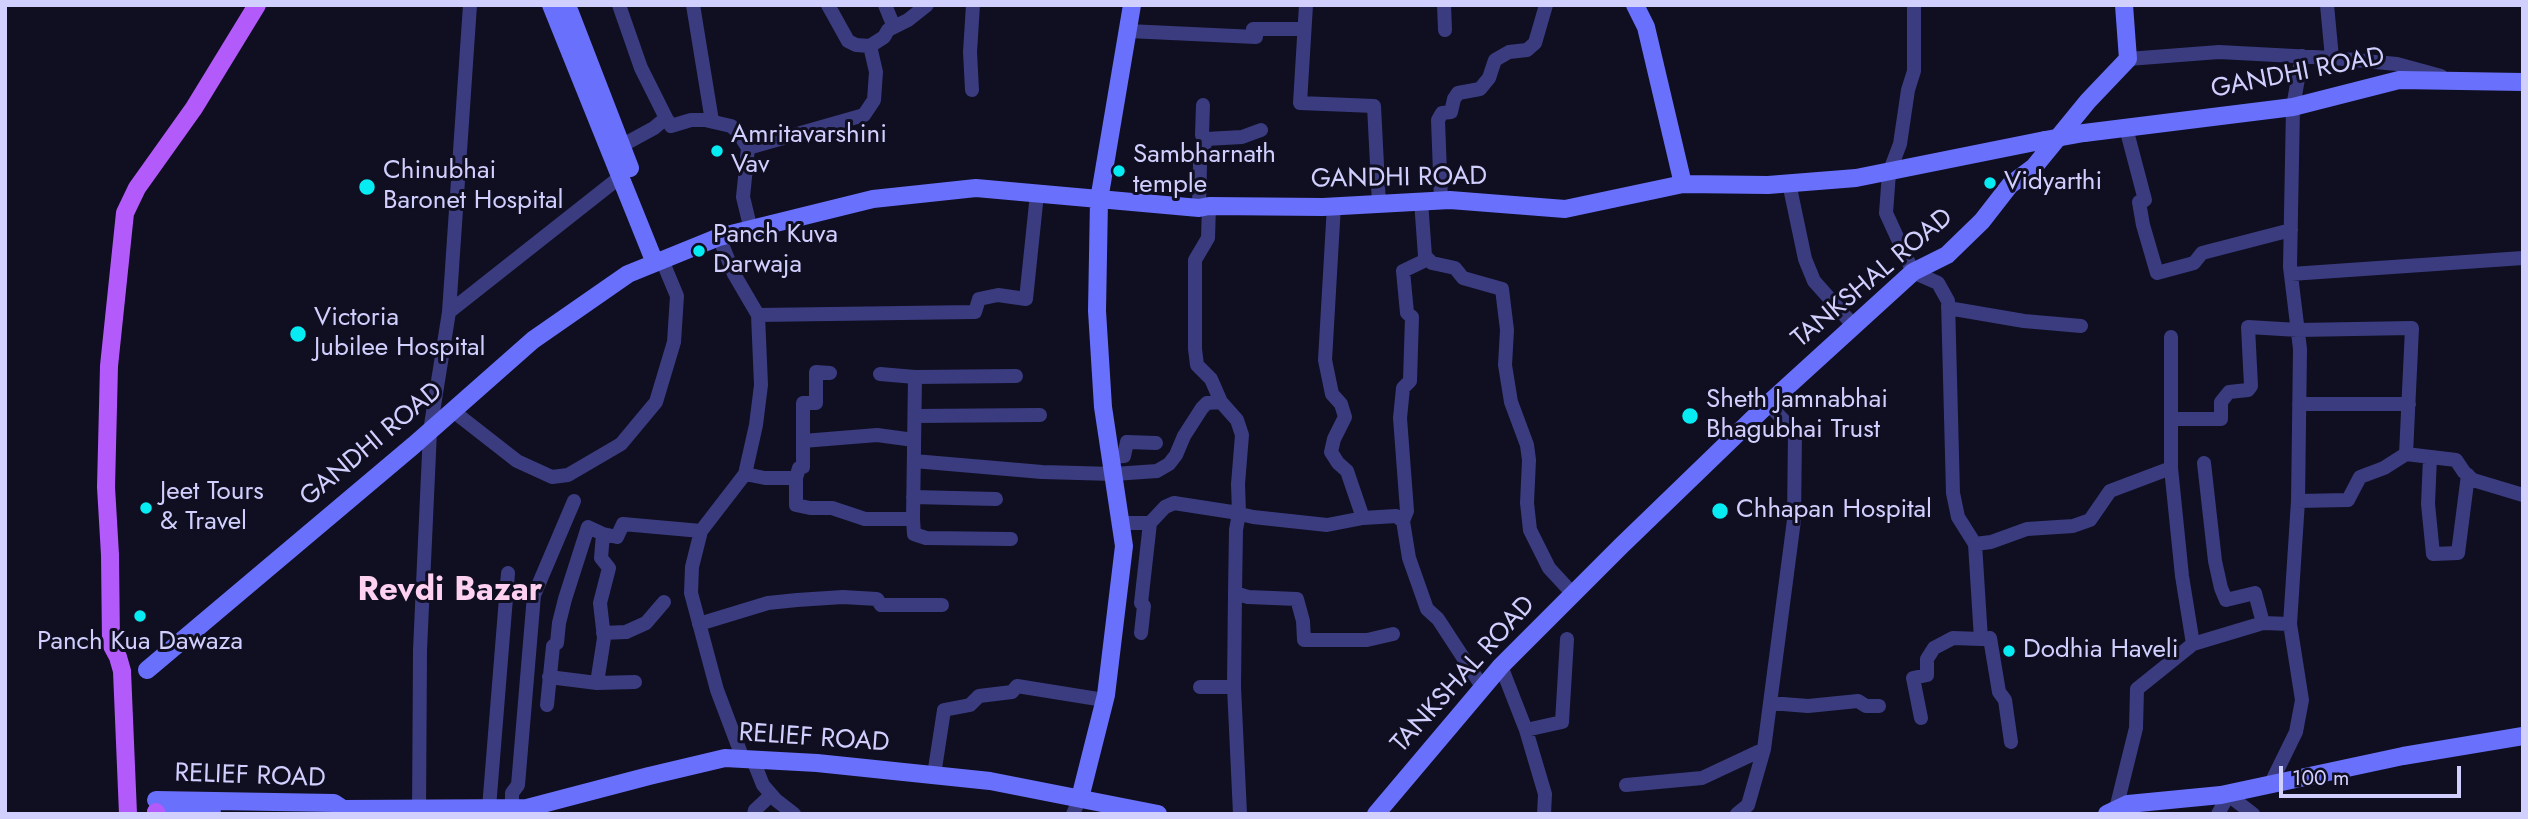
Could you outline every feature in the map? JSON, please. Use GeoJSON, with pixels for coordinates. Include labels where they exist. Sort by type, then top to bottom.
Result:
{"type":"FeatureCollection","features":[{"type":"Feature","properties":{"kind":"main road"},"geometry":{"type":"LineString","coordinates":[[128,814],[122,671],[111,644],[106,500],[109,366],[125,213],[137,188],[194,108],[257,5]]}},
{"type":"Feature","properties":{"kind":"street"},"geometry":{"type":"LineString","coordinates":[[419,811],[420,650],[430,431],[449,312],[470,5]]}},
{"type":"Feature","properties":{"kind":"street"},"geometry":{"type":"LineString","coordinates":[[453,411],[517,461],[552,477],[568,475],[621,444],[656,402],[674,342],[677,296],[620,177],[551,5]]}},
{"type":"Feature","properties":{"kind":"street"},"geometry":{"type":"LineString","coordinates":[[567,5],[661,261]]}},
{"type":"Feature","properties":{"kind":"street"},"geometry":{"type":"LineString","coordinates":[[619,5],[641,68],[671,126],[691,120],[712,121],[731,126],[748,148],[743,197],[751,230]]}},
{"type":"Feature","properties":{"kind":"street"},"geometry":{"type":"LineString","coordinates":[[693,5],[712,121]]}},
{"type":"Feature","properties":{"kind":"street"},"geometry":{"type":"LineString","coordinates":[[828,5],[848,41],[856,46],[870,46],[877,42],[927,5]]}},
{"type":"Feature","properties":{"kind":"street"},"geometry":{"type":"LineString","coordinates":[[885,5],[894,27]]}},
{"type":"Feature","properties":{"kind":"street"},"geometry":{"type":"LineString","coordinates":[[972,90],[970,52],[973,5]]}},
{"type":"Feature","properties":{"kind":"street"},"geometry":{"type":"LineString","coordinates":[[1077,806],[1104,700],[1124,546],[1103,407],[1097,311],[1099,200],[1132,5]]}},
{"type":"Feature","properties":{"kind":"street"},"geometry":{"type":"LineString","coordinates":[[1306,5],[1300,103],[1374,106],[1379,204]]}},
{"type":"Feature","properties":{"kind":"street"},"geometry":{"type":"LineString","coordinates":[[1444,5],[1445,30]]}},
{"type":"Feature","properties":{"kind":"street"},"geometry":{"type":"LineString","coordinates":[[1441,200],[1438,120],[1442,113],[1451,112],[1458,93],[1480,89],[1489,78],[1495,60],[1509,51],[1527,50],[1535,43],[1546,5]]}},
{"type":"Feature","properties":{"kind":"street"},"geometry":{"type":"LineString","coordinates":[[1636,5],[1646,27],[1683,184]]}},
{"type":"Feature","properties":{"kind":"street"},"geometry":{"type":"LineString","coordinates":[[1913,5],[1914,71],[1908,90],[1900,144],[1889,173],[1886,214],[1913,272],[1938,283],[1946,294],[1952,494],[1958,517],[1975,544],[1981,639]]}},
{"type":"Feature","properties":{"kind":"street"},"geometry":{"type":"LineString","coordinates":[[2124,5],[2128,59],[2219,52],[2302,56],[2397,64],[2452,79]]}},
{"type":"Feature","properties":{"kind":"street"},"geometry":{"type":"LineString","coordinates":[[2327,5],[2332,58]]}},
{"type":"Feature","properties":{"kind":"street"},"geometry":{"type":"LineString","coordinates":[[1128,30],[1256,37],[1253,29],[1304,29]]}},
{"type":"Feature","properties":{"kind":"street"},"geometry":{"type":"LineString","coordinates":[[748,148],[864,115],[874,100],[876,72],[870,46]]}},
{"type":"Feature","properties":{"kind":"street"},"geometry":{"type":"LineString","coordinates":[[2270,785],[2296,732],[2302,700],[2290,624],[2298,501],[2300,349],[2291,274],[2293,107],[2302,56]]}},
{"type":"Feature","properties":{"kind":"street","name":"TANKSHAL ROAD"},"geometry":{"type":"LineString","coordinates":[[1376,814],[1501,666],[1769,404],[1913,272],[1947,255],[1982,221],[2010,185],[2034,167],[2088,101],[2128,59]]}},
{"type":"Feature","properties":{"kind":"street","name":"GANDHI ROAD"},"geometry":{"type":"LineString","coordinates":[[147,670],[430,431],[533,340],[628,274],[719,237],[873,199],[976,188],[1204,207],[1323,207],[1441,200],[1565,209],[1683,184],[1789,183],[1889,173],[2045,139],[2293,107],[2399,80],[2523,82]]}},
{"type":"Feature","properties":{"kind":"street"},"geometry":{"type":"LineString","coordinates":[[1203,105],[1202,135],[1206,139]]}},
{"type":"Feature","properties":{"kind":"street"},"geometry":{"type":"LineString","coordinates":[[621,146],[654,128],[666,118]]}},
{"type":"Feature","properties":{"kind":"street"},"geometry":{"type":"LineString","coordinates":[[2126,128],[2145,200],[2139,202],[2143,225],[2157,273],[2194,264],[2202,253],[2291,230]]}},
{"type":"Feature","properties":{"kind":"street"},"geometry":{"type":"LineString","coordinates":[[1206,139],[1242,137],[1261,130]]}},
{"type":"Feature","properties":{"kind":"street"},"geometry":{"type":"LineString","coordinates":[[1206,139],[1200,164],[1208,239],[1195,260],[1195,349],[1197,365],[1211,379],[1221,402],[1237,419],[1242,435],[1236,530],[1234,687],[1240,814]]}},
{"type":"Feature","properties":{"kind":"street"},"geometry":{"type":"LineString","coordinates":[[449,312],[620,177]]}},
{"type":"Feature","properties":{"kind":"street"},"geometry":{"type":"LineString","coordinates":[[1789,183],[1805,259],[1814,281],[1854,326]]}},
{"type":"Feature","properties":{"kind":"street"},"geometry":{"type":"LineString","coordinates":[[758,315],[975,312],[979,299],[998,295],[1027,299],[1037,194]]}},
{"type":"Feature","properties":{"kind":"street"},"geometry":{"type":"LineString","coordinates":[[1422,201],[1425,256],[1432,263],[1455,268],[1463,278],[1502,289],[1507,330],[1505,365],[1511,402],[1530,460],[1527,503],[1530,530],[1549,568],[1573,594]]}},
{"type":"Feature","properties":{"kind":"street"},"geometry":{"type":"LineString","coordinates":[[1334,205],[1325,360],[1332,394],[1341,404],[1345,417],[1331,452],[1347,471],[1363,518]]}},
{"type":"Feature","properties":{"kind":"street"},"geometry":{"type":"LineString","coordinates":[[719,237],[734,274],[758,315],[761,385],[757,425],[744,474],[701,531],[692,567],[691,593],[717,690],[748,759],[771,795],[794,814]]}},
{"type":"Feature","properties":{"kind":"street"},"geometry":{"type":"LineString","coordinates":[[2291,274],[2523,258]]}},
{"type":"Feature","properties":{"kind":"street"},"geometry":{"type":"LineString","coordinates":[[1428,259],[1403,271],[1408,313],[1412,317],[1410,381],[1403,388],[1400,418],[1407,511],[1403,521],[1409,558],[1427,609],[1438,619],[1483,688]]}},
{"type":"Feature","properties":{"kind":"street"},"geometry":{"type":"LineString","coordinates":[[1948,308],[2024,321],[2081,326]]}},
{"type":"Feature","properties":{"kind":"street"},"geometry":{"type":"LineString","coordinates":[[2171,419],[2221,419],[2221,402],[2229,392],[2248,390],[2251,386],[2248,327],[2298,330],[2412,328],[2406,454]]}},
{"type":"Feature","properties":{"kind":"street"},"geometry":{"type":"LineString","coordinates":[[2171,337],[2171,468],[2182,576],[2193,644]]}},
{"type":"Feature","properties":{"kind":"street"},"geometry":{"type":"LineString","coordinates":[[830,373],[816,372],[816,403],[803,403],[803,467],[799,468],[796,478],[796,505],[832,508],[865,519],[912,519]]}},
{"type":"Feature","properties":{"kind":"street"},"geometry":{"type":"LineString","coordinates":[[880,374],[915,377],[1016,376]]}},
{"type":"Feature","properties":{"kind":"street"},"geometry":{"type":"LineString","coordinates":[[915,377],[914,534],[926,538],[1011,539]]}},
{"type":"Feature","properties":{"kind":"street"},"geometry":{"type":"LineString","coordinates":[[914,461],[970,467],[1112,466],[1157,471],[1169,464],[1202,408],[1207,403],[1221,402]]}},
{"type":"Feature","properties":{"kind":"street"},"geometry":{"type":"LineString","coordinates":[[1739,813],[1748,805],[1764,749],[1794,520],[1795,432],[1769,404]]}},
{"type":"Feature","properties":{"kind":"street"},"geometry":{"type":"LineString","coordinates":[[2299,404],[2409,404]]}},
{"type":"Feature","properties":{"kind":"street"},"geometry":{"type":"LineString","coordinates":[[915,415],[1040,415]]}},
{"type":"Feature","properties":{"kind":"street"},"geometry":{"type":"LineString","coordinates":[[803,440],[877,435],[914,440]]}},
{"type":"Feature","properties":{"kind":"street"},"geometry":{"type":"LineString","coordinates":[[1112,466],[1124,456],[1127,442],[1156,443]]}},
{"type":"Feature","properties":{"kind":"street"},"geometry":{"type":"LineString","coordinates":[[2298,501],[2348,500],[2360,477],[2384,468],[2406,454],[2456,460],[2473,480],[2523,495]]}},
{"type":"Feature","properties":{"kind":"street"},"geometry":{"type":"LineString","coordinates":[[2430,457],[2428,504],[2432,554],[2458,553],[2468,475]]}},
{"type":"Feature","properties":{"kind":"street"},"geometry":{"type":"LineString","coordinates":[[2204,463],[2215,561],[2221,588],[2226,600],[2255,593],[2263,623]]}},
{"type":"Feature","properties":{"kind":"street"},"geometry":{"type":"LineString","coordinates":[[1975,544],[1991,542],[2026,529],[2073,526],[2090,520],[2110,491],[2171,468]]}},
{"type":"Feature","properties":{"kind":"street"},"geometry":{"type":"LineString","coordinates":[[744,474],[765,478],[796,478]]}},
{"type":"Feature","properties":{"kind":"street"},"geometry":{"type":"LineString","coordinates":[[913,497],[996,499]]}},
{"type":"Feature","properties":{"kind":"street"},"geometry":{"type":"LineString","coordinates":[[512,808],[512,793],[518,785],[534,595],[574,501]]}},
{"type":"Feature","properties":{"kind":"street"},"geometry":{"type":"LineString","coordinates":[[1141,633],[1144,606],[1141,603],[1150,523],[1165,507],[1174,503],[1253,517],[1327,525],[1363,518],[1395,516],[1403,521]]}},
{"type":"Feature","properties":{"kind":"street"},"geometry":{"type":"LineString","coordinates":[[1121,523],[1150,523]]}},
{"type":"Feature","properties":{"kind":"street"},"geometry":{"type":"LineString","coordinates":[[547,705],[553,646],[557,643],[565,599],[588,527],[617,537],[623,524],[701,531]]}},
{"type":"Feature","properties":{"kind":"street"},"geometry":{"type":"LineString","coordinates":[[597,683],[603,633],[600,603],[609,568],[601,558],[603,534]]}},
{"type":"Feature","properties":{"kind":"street"},"geometry":{"type":"LineString","coordinates":[[489,808],[508,573]]}},
{"type":"Feature","properties":{"kind":"street"},"geometry":{"type":"LineString","coordinates":[[1235,593],[1248,597],[1297,599],[1303,621],[1304,640],[1367,640],[1393,634]]}},
{"type":"Feature","properties":{"kind":"street"},"geometry":{"type":"LineString","coordinates":[[699,624],[768,603],[797,600],[843,597],[877,599],[881,605],[942,605]]}},
{"type":"Feature","properties":{"kind":"street"},"geometry":{"type":"LineString","coordinates":[[603,633],[626,632],[646,623],[664,603]]}},
{"type":"Feature","properties":{"kind":"street"},"geometry":{"type":"LineString","coordinates":[[2111,812],[2136,728],[2137,690],[2193,644],[2263,623],[2290,624]]}},
{"type":"Feature","properties":{"kind":"street"},"geometry":{"type":"LineString","coordinates":[[1921,718],[1913,678],[1927,675],[1927,659],[1934,648],[1953,638],[1990,638],[1999,692],[2005,700],[2011,742]]}},
{"type":"Feature","properties":{"kind":"street"},"geometry":{"type":"LineString","coordinates":[[1526,730],[1562,722],[1567,639]]}},
{"type":"Feature","properties":{"kind":"street"},"geometry":{"type":"LineString","coordinates":[[1501,666],[1526,730],[1545,794],[1544,814]]}},
{"type":"Feature","properties":{"kind":"street"},"geometry":{"type":"LineString","coordinates":[[549,677],[597,683],[635,682]]}},
{"type":"Feature","properties":{"kind":"street"},"geometry":{"type":"LineString","coordinates":[[934,775],[944,710],[970,705],[979,696],[1013,692],[1017,686],[1104,700]]}},
{"type":"Feature","properties":{"kind":"street"},"geometry":{"type":"LineString","coordinates":[[1200,687],[1234,687]]}},
{"type":"Feature","properties":{"kind":"street"},"geometry":{"type":"LineString","coordinates":[[1770,703],[1808,706],[1858,701],[1866,706],[1879,706]]}},
{"type":"Feature","properties":{"kind":"street"},"geometry":{"type":"LineString","coordinates":[[2111,812],[2128,804],[2224,794],[2403,756],[2523,736]]}},
{"type":"Feature","properties":{"kind":"street"},"geometry":{"type":"LineString","coordinates":[[1626,785],[1702,778],[1764,749]]}},
{"type":"Feature","properties":{"kind":"street","name":"RELIEF ROAD"},"geometry":{"type":"LineString","coordinates":[[156,809],[334,803],[339,811],[489,808],[536,810],[649,776],[725,758],[817,763],[990,781],[1077,806],[1157,814]]}},
{"type":"Feature","properties":{"kind":"street"},"geometry":{"type":"LineString","coordinates":[[2218,814],[2224,803],[2224,794]]}},
{"type":"Feature","properties":{"kind":"street"},"geometry":{"type":"LineString","coordinates":[[2224,794],[2253,814]]}},
{"type":"Feature","properties":{"kind":"street"},"geometry":{"type":"LineString","coordinates":[[754,814],[771,795]]}},
{"type":"Feature","properties":{"kind":"street","name":"RELIEF ROAD"},"geometry":{"type":"LineString","coordinates":[[156,809],[254,814]]}},
{"type":"Feature","properties":{"kind":"place","name":"Amritavarshini Vav"},"geometry":{"type":"Point","coordinates":[717,151]}},
{"type":"Feature","properties":{"kind":"place","name":"Sambharnath temple"},"geometry":{"type":"Point","coordinates":[1119,171]}},
{"type":"Feature","properties":{"kind":"place","name":"Vidyarthi"},"geometry":{"type":"Point","coordinates":[1990,183]}},
{"type":"Feature","properties":{"kind":"place","name":"Chinubhai Baronet Hospital"},"geometry":{"type":"Point","coordinates":[367,187]}},
{"type":"Feature","properties":{"kind":"place","name":"Panch Kuva Darwaja"},"geometry":{"type":"Point","coordinates":[699,251]}},
{"type":"Feature","properties":{"kind":"place","name":"Victoria Jubilee Hospital"},"geometry":{"type":"Point","coordinates":[298,334]}},
{"type":"Feature","properties":{"kind":"place","name":"Sheth Jamnabhai Bhagubhai Trust"},"geometry":{"type":"Point","coordinates":[1690,416]}},
{"type":"Feature","properties":{"kind":"place","name":"Jeet Tours & Travel"},"geometry":{"type":"Point","coordinates":[146,508]}},
{"type":"Feature","properties":{"kind":"place","name":"Chhapan Hospital"},"geometry":{"type":"Point","coordinates":[1720,511]}},
{"type":"Feature","properties":{"kind":"place","name":"Panch Kua Dawaza"},"geometry":{"type":"Point","coordinates":[140,616]}},
{"type":"Feature","properties":{"kind":"place","name":"Dodhia Haveli"},"geometry":{"type":"Point","coordinates":[2009,651]}},
{"type":"Feature","properties":{"kind":"district","name":"Revdi Bazar"},"geometry":{"type":"Point","coordinates":[450,592]}}]}
